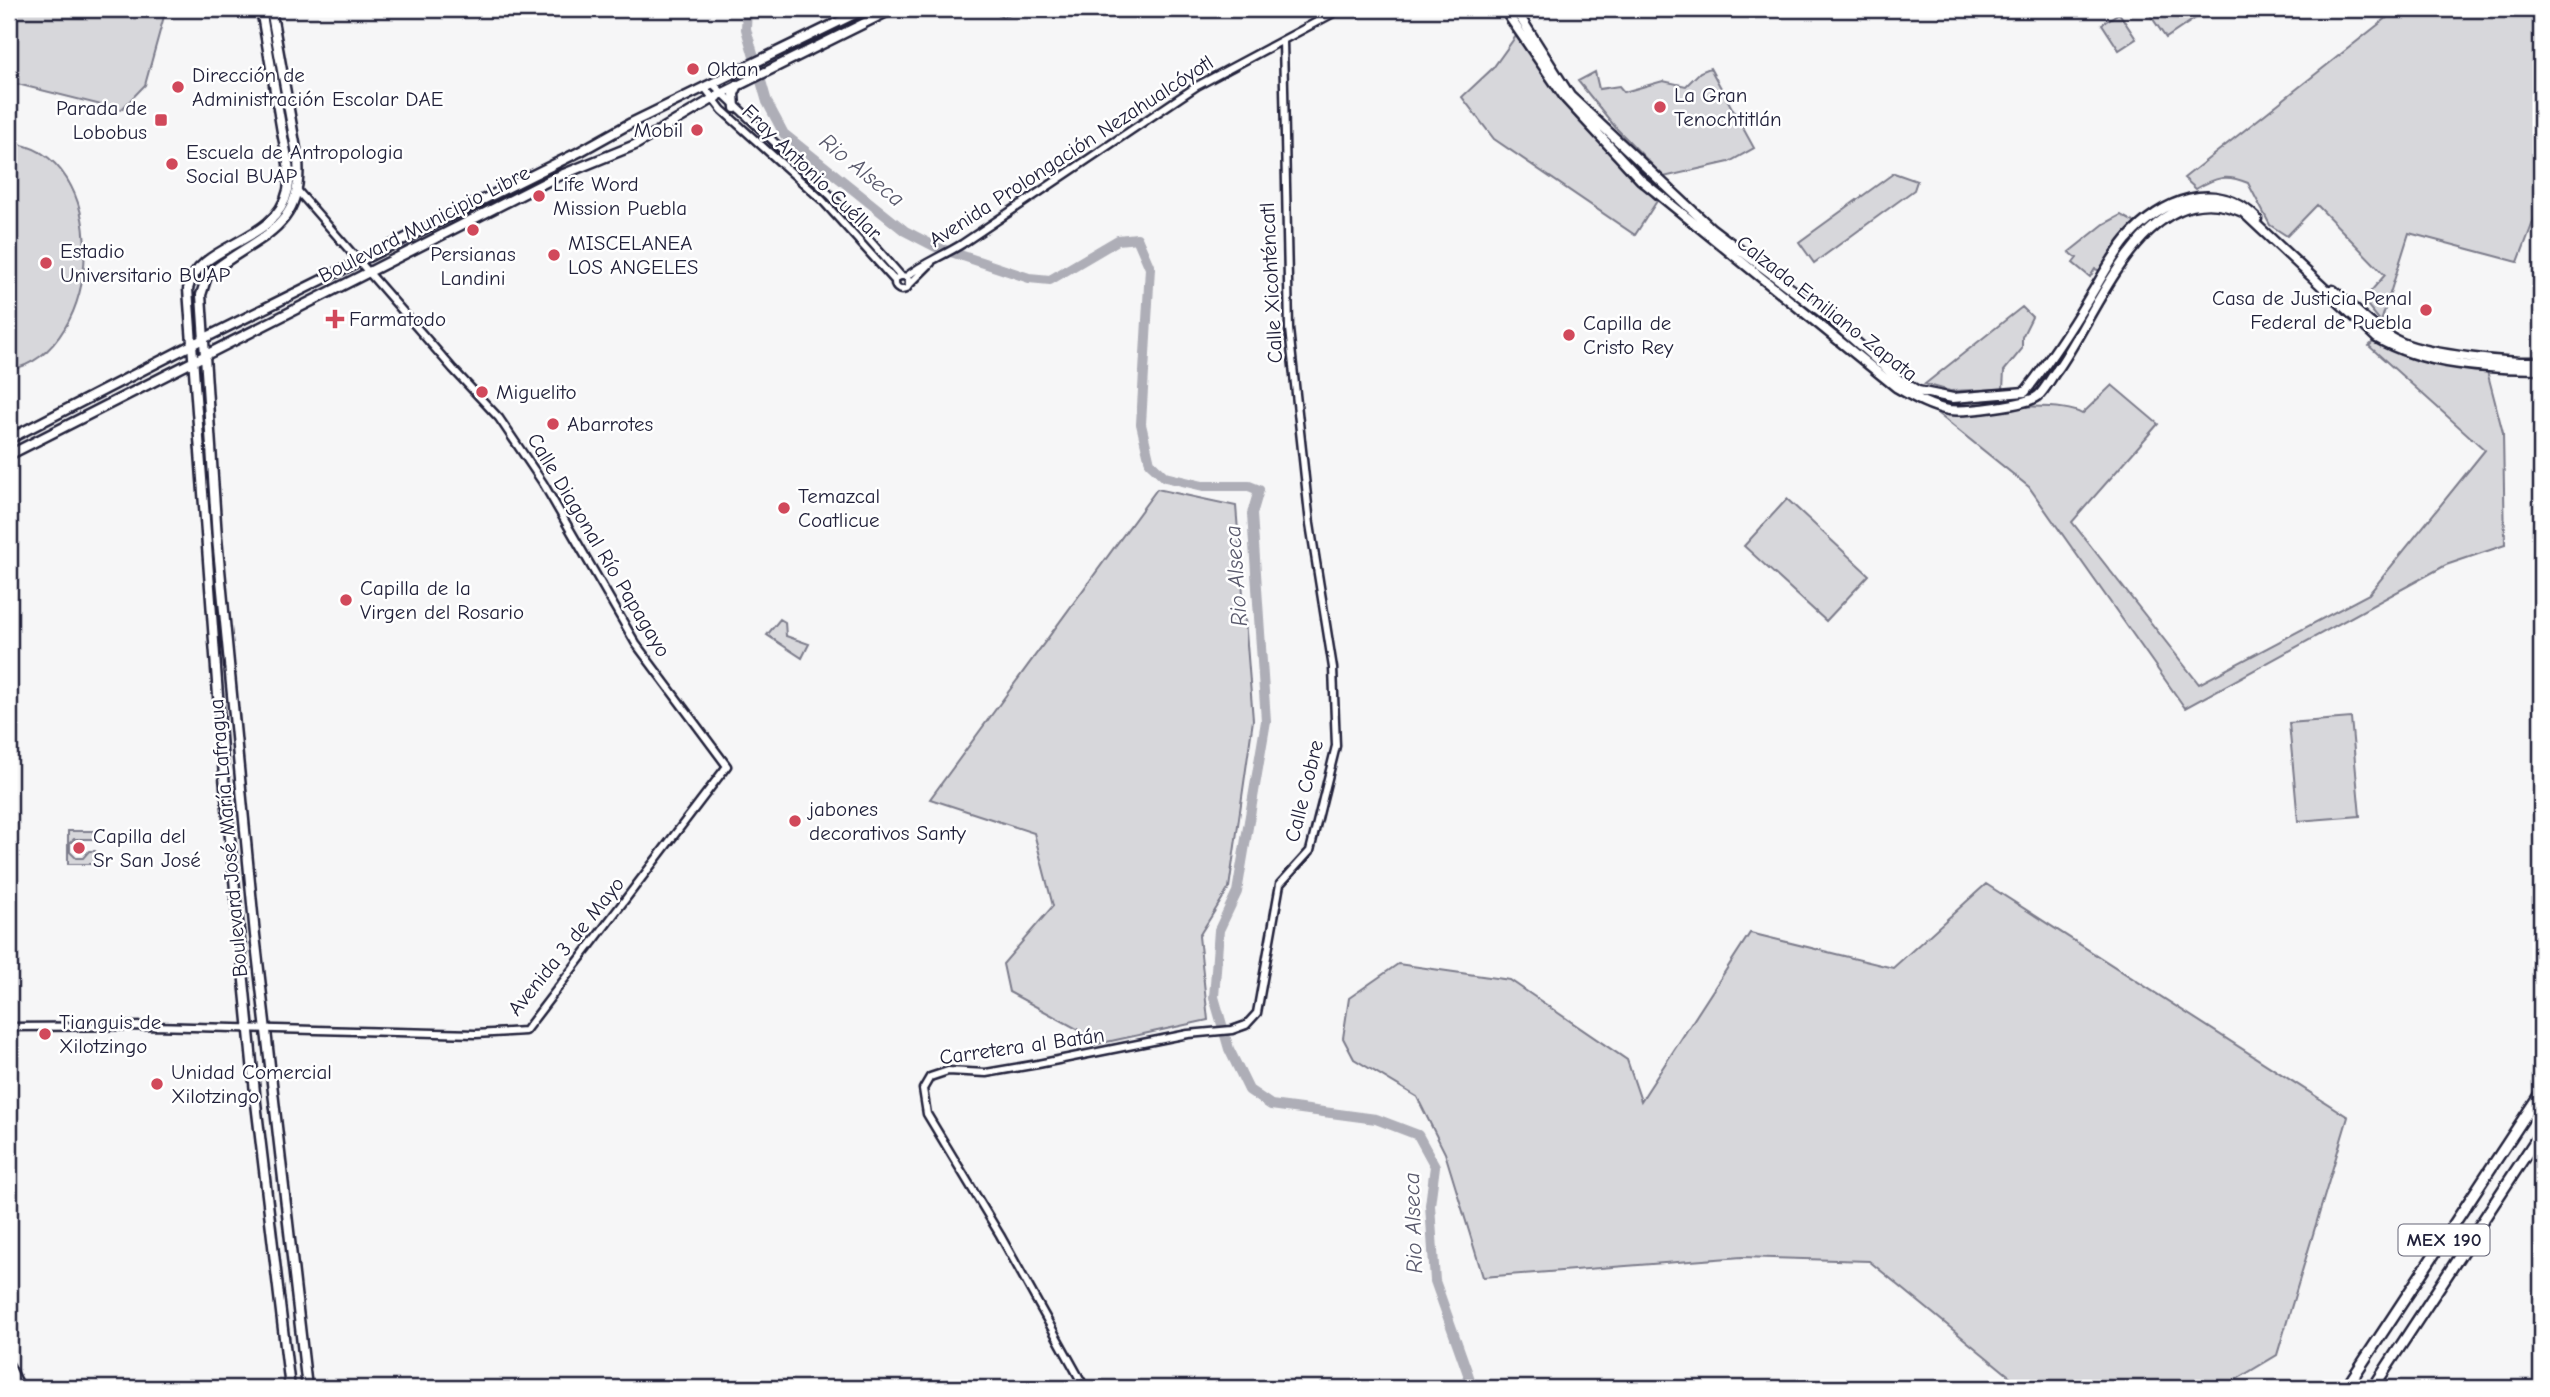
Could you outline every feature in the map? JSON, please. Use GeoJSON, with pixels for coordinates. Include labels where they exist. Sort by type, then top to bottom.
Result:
{"type":"FeatureCollection","features":[{"type":"Feature","properties":{"kind":"highway","name":"MEX 190"},"geometry":{"type":"LineString","coordinates":[[2346,1388],[2541,1092]]}},
{"type":"Feature","properties":{"kind":"highway","name":"MEX 190"},"geometry":{"type":"LineString","coordinates":[[2373,1388],[2541,1132]]}},
{"type":"Feature","properties":{"kind":"main road","name":"Boulevard José María Lafragua"},"geometry":{"type":"LineString","coordinates":[[261,9],[287,163],[288,191],[262,230],[204,263],[193,274],[188,289],[224,776],[249,1031],[290,1388]]}},
{"type":"Feature","properties":{"kind":"main road"},"geometry":{"type":"LineString","coordinates":[[271,9],[298,160],[297,190]]}},
{"type":"Feature","properties":{"kind":"main road"},"geometry":{"type":"LineString","coordinates":[[834,24],[851,9]]}},
{"type":"Feature","properties":{"kind":"main road","name":"Boulevard Municipio Libre"},"geometry":{"type":"LineString","coordinates":[[9,439],[191,344],[865,9]]}},
{"type":"Feature","properties":{"kind":"main road","name":"Boulevard Municipio Libre"},"geometry":{"type":"LineString","coordinates":[[9,455],[554,177],[635,145],[738,85],[893,9]]}},
{"type":"Feature","properties":{"kind":"main road","name":"Calzada Emiliano Zapata"},"geometry":{"type":"LineString","coordinates":[[1504,9],[1566,99],[1641,180],[1896,387],[1917,399],[1950,410],[2011,404],[2038,396],[2066,356],[2134,244],[2152,228],[2180,210],[2202,203],[2223,204],[2243,212],[2377,338],[2392,347],[2412,354],[2490,366],[2541,369]]}},
{"type":"Feature","properties":{"kind":"main road","name":"Calzada Emiliano Zapata"},"geometry":{"type":"LineString","coordinates":[[1515,9],[1570,96],[1648,170],[1752,262],[1828,317],[1898,379],[1918,391],[1953,398],[2025,392],[2054,356],[2127,238],[2176,204],[2193,197],[2215,195],[2242,204],[2351,306],[2385,334],[2403,344],[2479,358],[2541,362]]}},
{"type":"Feature","properties":{"kind":"main road"},"geometry":{"type":"LineString","coordinates":[[735,108],[734,94],[738,85]]}},
{"type":"Feature","properties":{"kind":"main road","name":"Boulevard José María Lafragua"},"geometry":{"type":"LineString","coordinates":[[297,190],[289,210],[273,233],[214,269],[202,284],[216,538],[265,1031],[307,1388]]}},
{"type":"Feature","properties":{"kind":"main road"},"geometry":{"type":"LineString","coordinates":[[9,1366],[20,1388]]}},
{"type":"Feature","properties":{"kind":"street","name":"Avenida Prolongación Nezahualcóyotl"},"geometry":{"type":"LineString","coordinates":[[910,284],[931,263],[1197,86],[1341,9]]}},
{"type":"Feature","properties":{"kind":"street","name":"Calle Xicohténcatl"},"geometry":{"type":"LineString","coordinates":[[1283,40],[1289,329],[1310,524]]}},
{"type":"Feature","properties":{"kind":"street","name":"Fray Antonio Cuéllar"},"geometry":{"type":"LineString","coordinates":[[709,86],[831,196],[901,278]]}},
{"type":"Feature","properties":{"kind":"street","name":"Fray Antonio Cuéllar"},"geometry":{"type":"LineString","coordinates":[[709,86],[712,99],[822,200],[901,278]]}},
{"type":"Feature","properties":{"kind":"street","name":"Calle Diagonal Río Papagayo"},"geometry":{"type":"LineString","coordinates":[[297,190],[518,443],[636,644],[727,766]]}},
{"type":"Feature","properties":{"kind":"street","name":"Avenida Prolongación Nezahualcóyotl"},"geometry":{"type":"LineString","coordinates":[[901,278],[922,264],[931,263]]}},
{"type":"Feature","properties":{"kind":"street"},"geometry":{"type":"LineString","coordinates":[[901,278],[910,284],[901,290],[896,286],[901,278]]}},
{"type":"Feature","properties":{"kind":"street","name":"Calle Cobre"},"geometry":{"type":"LineString","coordinates":[[1257,1013],[1280,884],[1310,851],[1336,746],[1333,667],[1310,524]]}},
{"type":"Feature","properties":{"kind":"street","name":"Avenida 3 de Mayo"},"geometry":{"type":"LineString","coordinates":[[9,1027],[179,1027],[249,1031],[476,1034],[525,1031],[727,766]]}},
{"type":"Feature","properties":{"kind":"street","name":"Carretera al Batán"},"geometry":{"type":"LineString","coordinates":[[1086,1388],[1000,1235],[927,1114],[923,1089],[930,1077],[948,1071],[986,1073],[1232,1030],[1246,1025],[1257,1013]]}},
{"type":"Feature","properties":{"kind":"shaded area"},"geometry":{"type":"Polygon","coordinates":[[[9,9],[166,9],[145,85],[121,110],[9,82],[9,9]]]}},
{"type":"Feature","properties":{"kind":"shaded area"},"geometry":{"type":"Polygon","coordinates":[[[2146,9],[2209,9],[2166,38],[2146,9]]]}},
{"type":"Feature","properties":{"kind":"shaded area"},"geometry":{"type":"Polygon","coordinates":[[[2398,9],[2541,9],[2541,201],[2518,262],[2409,233],[2381,322],[2363,300],[2385,275],[2317,205],[2287,236],[2270,225],[2248,183],[2233,178],[2221,178],[2196,189],[2184,178],[2398,9]]]}},
{"type":"Feature","properties":{"kind":"shaded area"},"geometry":{"type":"Polygon","coordinates":[[[2119,13],[2136,39],[2119,50],[2102,24],[2119,13]]]}},
{"type":"Feature","properties":{"kind":"shaded area"},"geometry":{"type":"Polygon","coordinates":[[[1516,36],[1576,118],[1657,201],[1635,235],[1494,139],[1462,97],[1493,68],[1516,36]]]}},
{"type":"Feature","properties":{"kind":"shaded area"},"geometry":{"type":"Polygon","coordinates":[[[1710,68],[1754,148],[1729,162],[1664,177],[1616,128],[1578,81],[1595,72],[1599,89],[1619,86],[1624,92],[1663,81],[1686,86],[1700,72],[1710,68]]]}},
{"type":"Feature","properties":{"kind":"shaded area","name":"Estadio Universitario BUAP"},"geometry":{"type":"Polygon","coordinates":[[[9,143],[43,154],[67,179],[81,213],[85,253],[79,293],[65,328],[41,356],[9,370],[9,143]]]}},
{"type":"Feature","properties":{"kind":"shaded area"},"geometry":{"type":"Polygon","coordinates":[[[1894,173],[1917,181],[1914,190],[1814,263],[1799,242],[1894,173]]]}},
{"type":"Feature","properties":{"kind":"shaded area"},"geometry":{"type":"Polygon","coordinates":[[[2121,215],[2137,224],[2104,268],[2101,271],[2095,269],[2090,277],[2073,263],[2077,258],[2069,252],[2104,224],[2121,215]]]}},
{"type":"Feature","properties":{"kind":"shaded area"},"geometry":{"type":"Polygon","coordinates":[[[2022,307],[2032,317],[2022,337],[2022,349],[2004,371],[2003,389],[1950,391],[1925,384],[2022,307]]]}},
{"type":"Feature","properties":{"kind":"shaded area"},"geometry":{"type":"Polygon","coordinates":[[[2373,342],[2412,357],[2487,371],[2503,433],[2505,545],[2446,565],[2185,708],[2029,487],[1937,413],[1991,408],[2053,407],[2082,414],[2112,385],[2158,424],[2072,522],[2199,684],[2369,594],[2485,450],[2369,346],[2373,342]]]}},
{"type":"Feature","properties":{"kind":"shaded area"},"geometry":{"type":"Polygon","coordinates":[[[1157,489],[1236,506],[1253,720],[1229,888],[1199,936],[1208,1020],[1088,1046],[1079,1030],[1009,992],[1003,964],[1053,906],[1034,833],[930,799],[1157,489]]]}},
{"type":"Feature","properties":{"kind":"shaded area"},"geometry":{"type":"Polygon","coordinates":[[[1787,499],[1869,575],[1826,621],[1744,546],[1787,499]]]}},
{"type":"Feature","properties":{"kind":"shaded area"},"geometry":{"type":"Polygon","coordinates":[[[780,619],[785,622],[786,636],[809,644],[802,658],[767,635],[780,619]]]}},
{"type":"Feature","properties":{"kind":"shaded area"},"geometry":{"type":"Polygon","coordinates":[[[2351,718],[2360,816],[2298,821],[2289,723],[2351,718]]]}},
{"type":"Feature","properties":{"kind":"shaded area"},"geometry":{"type":"Polygon","coordinates":[[[68,831],[94,831],[94,839],[74,839],[70,843],[70,852],[76,858],[83,858],[89,851],[95,851],[99,864],[68,864],[68,831]]]}},
{"type":"Feature","properties":{"kind":"shaded area"},"geometry":{"type":"Polygon","coordinates":[[[1986,884],[2348,1117],[2277,1355],[2222,1388],[2024,1388],[1869,1261],[1742,1257],[1483,1277],[1445,1153],[1417,1097],[1354,1059],[1343,1038],[1349,998],[1398,964],[1510,980],[1627,1060],[1641,1101],[1750,933],[1893,968],[1986,884]]]}},
{"type":"Feature","properties":{"kind":"waterway","name":"Rio Alseca"},"geometry":{"type":"LineString","coordinates":[[747,9],[746,29],[767,102],[784,134],[905,231],[936,247],[1029,278],[1050,280],[1118,240],[1137,238],[1150,268],[1141,424],[1150,463],[1165,477],[1203,486],[1249,486],[1259,490],[1252,514],[1266,721],[1237,892],[1219,930],[1214,997],[1229,1049],[1249,1090],[1271,1105],[1376,1119],[1418,1135],[1435,1166],[1430,1205],[1435,1281],[1473,1388]]}},
{"type":"Feature","properties":{"kind":"place","name":"Oktan"},"geometry":{"type":"Point","coordinates":[693,69]}},
{"type":"Feature","properties":{"kind":"place","name":"Dirección de Administración Escolar DAE"},"geometry":{"type":"Point","coordinates":[178,87]}},
{"type":"Feature","properties":{"kind":"place","name":"La Gran Tenochtitlán"},"geometry":{"type":"Point","coordinates":[1660,107]}},
{"type":"Feature","properties":{"kind":"place","name":"Parada de Lobobus"},"geometry":{"type":"Point","coordinates":[161,120]}},
{"type":"Feature","properties":{"kind":"place","name":"Mobil"},"geometry":{"type":"Point","coordinates":[697,130]}},
{"type":"Feature","properties":{"kind":"place","name":"Escuela de Antropologia Social BUAP"},"geometry":{"type":"Point","coordinates":[172,164]}},
{"type":"Feature","properties":{"kind":"place","name":"Life Word Mission Puebla"},"geometry":{"type":"Point","coordinates":[539,196]}},
{"type":"Feature","properties":{"kind":"place","name":"Persianas Landini"},"geometry":{"type":"Point","coordinates":[473,230]}},
{"type":"Feature","properties":{"kind":"place","name":"MISCELANEA LOS ANGELES"},"geometry":{"type":"Point","coordinates":[554,255]}},
{"type":"Feature","properties":{"kind":"place","name":"Estadio Universitario BUAP"},"geometry":{"type":"Point","coordinates":[46,263]}},
{"type":"Feature","properties":{"kind":"place","name":"Casa de Justicia Penal Federal de Puebla"},"geometry":{"type":"Point","coordinates":[2426,310]}},
{"type":"Feature","properties":{"kind":"place","name":"Farmatodo"},"geometry":{"type":"Point","coordinates":[335,319]}},
{"type":"Feature","properties":{"kind":"place","name":"Capilla de Cristo Rey"},"geometry":{"type":"Point","coordinates":[1569,335]}},
{"type":"Feature","properties":{"kind":"place","name":"Miguelito"},"geometry":{"type":"Point","coordinates":[482,392]}},
{"type":"Feature","properties":{"kind":"place","name":"Abarrotes"},"geometry":{"type":"Point","coordinates":[553,424]}},
{"type":"Feature","properties":{"kind":"place","name":"Temazcal Coatlicue"},"geometry":{"type":"Point","coordinates":[784,508]}},
{"type":"Feature","properties":{"kind":"place","name":"Capilla de la Virgen del Rosario"},"geometry":{"type":"Point","coordinates":[346,600]}},
{"type":"Feature","properties":{"kind":"place","name":"jabones decorativos Santy"},"geometry":{"type":"Point","coordinates":[795,821]}},
{"type":"Feature","properties":{"kind":"place","name":"Capilla del Sr San José"},"geometry":{"type":"Point","coordinates":[79,848]}},
{"type":"Feature","properties":{"kind":"place","name":"Tianguis de Xilotzingo"},"geometry":{"type":"Point","coordinates":[45,1034]}},
{"type":"Feature","properties":{"kind":"place","name":"Unidad Comercial Xilotzingo"},"geometry":{"type":"Point","coordinates":[157,1084]}}]}
